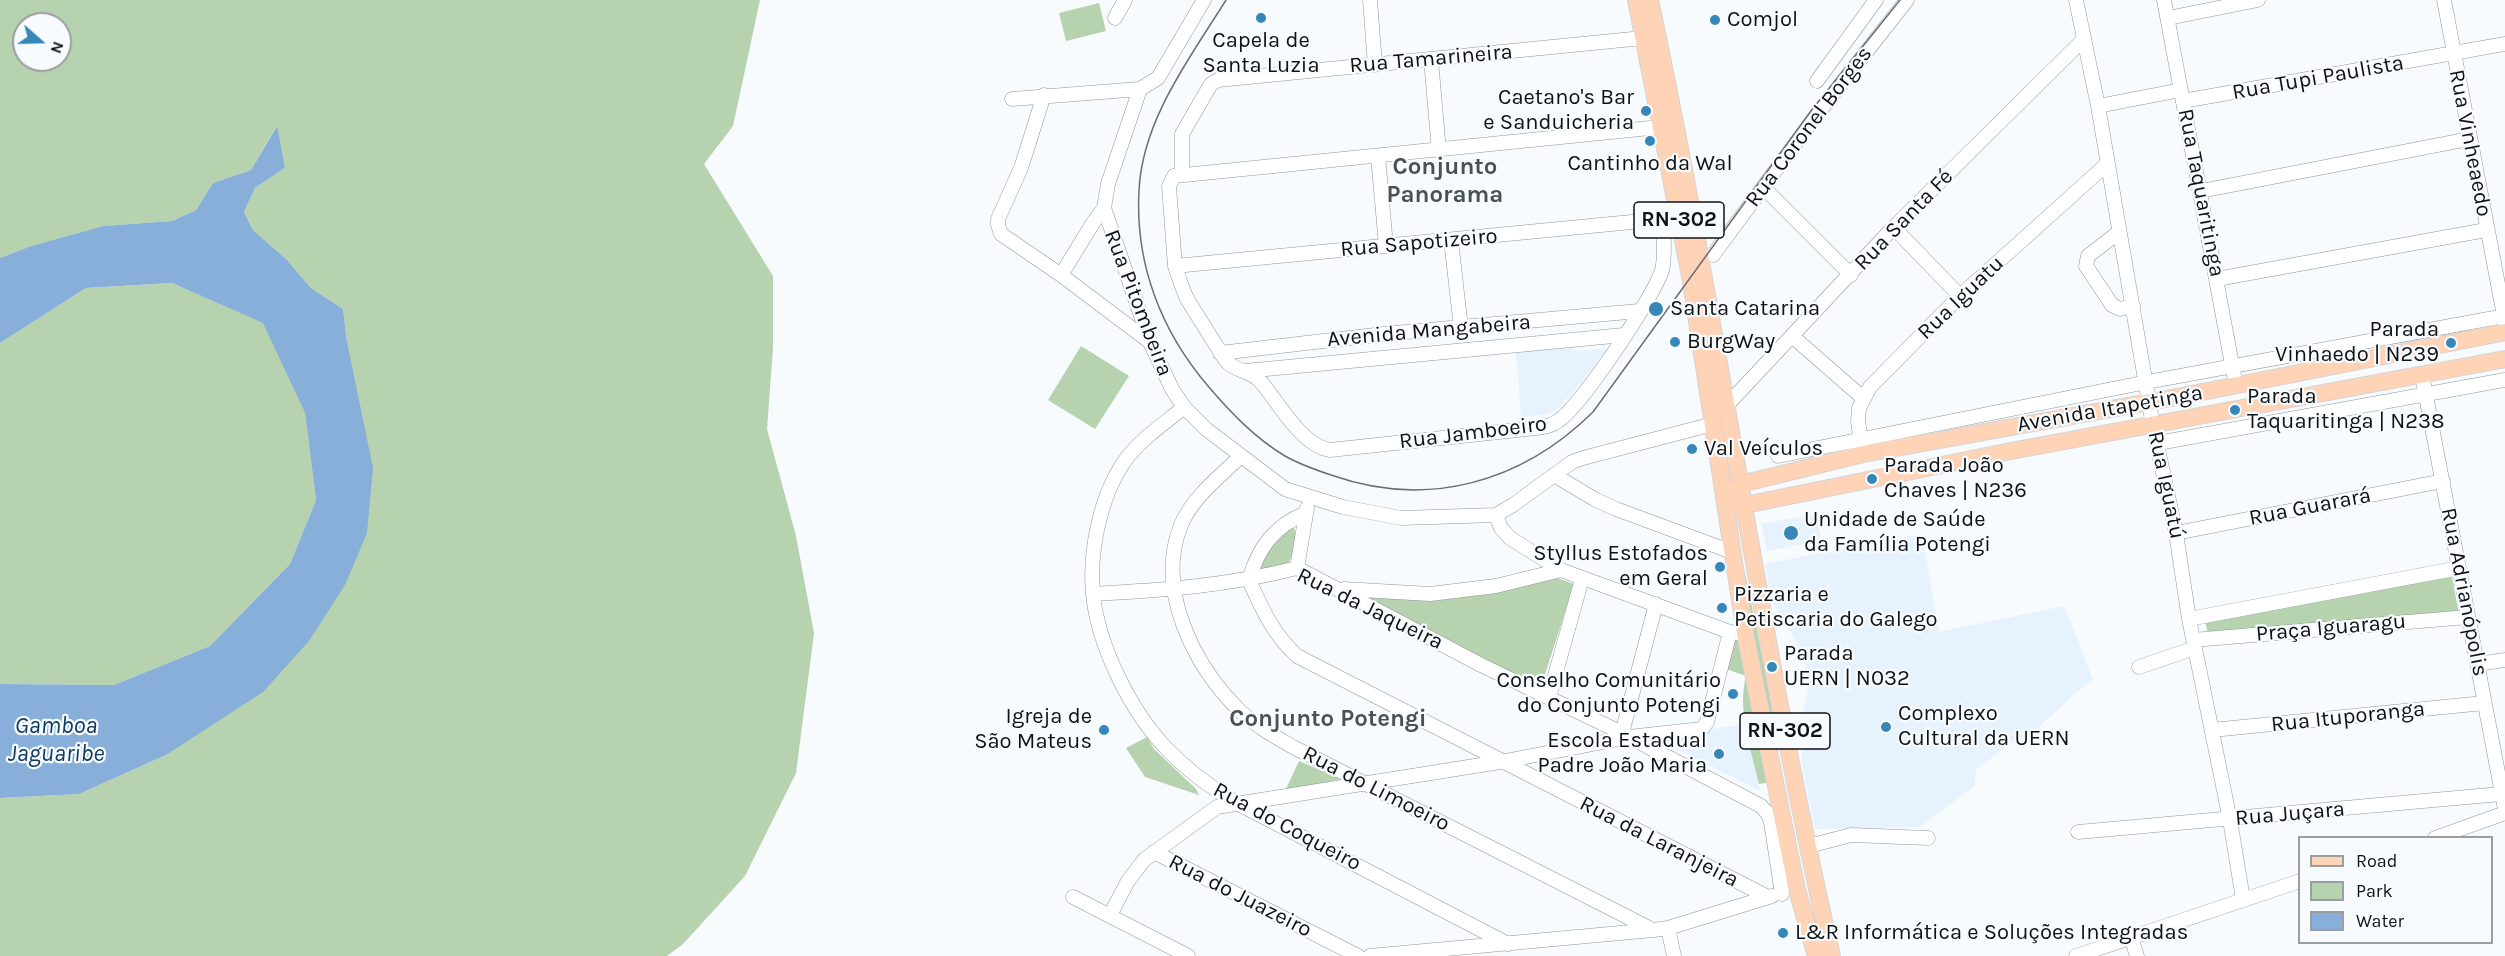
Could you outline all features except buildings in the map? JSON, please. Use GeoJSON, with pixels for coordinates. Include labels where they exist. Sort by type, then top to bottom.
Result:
{"type":"FeatureCollection","features":[{"type":"Feature","properties":{"kind":"main road","name":"RN-302"},"geometry":{"type":"LineString","coordinates":[[1636,0],[1660,127],[1670,218],[1690,276],[1717,453],[1727,502],[1737,632],[1766,732],[1792,866],[1790,892],[1816,956]]}},
{"type":"Feature","properties":{"kind":"main road","name":"RN-302"},"geometry":{"type":"LineString","coordinates":[[1650,0],[1728,404],[1761,610],[1832,956]]}},
{"type":"Feature","properties":{"kind":"main road","name":"Avenida Itapetinga"},"geometry":{"type":"LineString","coordinates":[[1741,484],[1779,476],[1862,447],[2006,428],[2150,403],[2321,369],[2505,321]]}},
{"type":"Feature","properties":{"kind":"main road","name":"Avenida Itapetinga"},"geometry":{"type":"LineString","coordinates":[[1745,505],[2011,451],[2505,359]]}},
{"type":"Feature","properties":{"kind":"main road"},"geometry":{"type":"LineString","coordinates":[[2321,369],[2325,393]]}},
{"type":"Feature","properties":{"kind":"main road"},"geometry":{"type":"LineString","coordinates":[[2278,377],[2283,401]]}},
{"type":"Feature","properties":{"kind":"main road"},"geometry":{"type":"LineString","coordinates":[[2029,424],[2033,447]]}},
{"type":"Feature","properties":{"kind":"main road"},"geometry":{"type":"LineString","coordinates":[[2006,428],[2011,451]]}},
{"type":"Feature","properties":{"kind":"main road"},"geometry":{"type":"LineString","coordinates":[[1737,457],[1749,467],[1779,476]]}},
{"type":"Feature","properties":{"kind":"main road"},"geometry":{"type":"LineString","coordinates":[[1741,484],[1727,502],[1739,506],[1745,505]]}},
{"type":"Feature","properties":{"kind":"main road"},"geometry":{"type":"LineString","coordinates":[[1766,732],[1774,733],[1778,739],[1787,779],[1798,796]]}},
{"type":"Feature","properties":{"kind":"main road"},"geometry":{"type":"LineString","coordinates":[[1792,866],[1802,884],[1816,931],[1827,931]]}},
{"type":"Feature","properties":{"kind":"street"},"geometry":{"type":"LineString","coordinates":[[1115,18],[1125,0]]}},
{"type":"Feature","properties":{"kind":"street"},"geometry":{"type":"LineString","coordinates":[[1012,99],[1044,94],[1140,89],[1158,78],[1204,0]]}},
{"type":"Feature","properties":{"kind":"street"},"geometry":{"type":"LineString","coordinates":[[1370,0],[1375,65]]}},
{"type":"Feature","properties":{"kind":"street"},"geometry":{"type":"LineString","coordinates":[[1817,81],[1876,0]]}},
{"type":"Feature","properties":{"kind":"street","name":"Rua Coronel Borges"},"geometry":{"type":"LineString","coordinates":[[1713,255],[1907,0]]}},
{"type":"Feature","properties":{"kind":"street","name":"Rua Iguatú"},"geometry":{"type":"LineString","coordinates":[[2076,0],[2098,106],[2153,426],[2176,533],[2189,619],[2230,820],[2243,899]]}},
{"type":"Feature","properties":{"kind":"street","name":"Rua Taquaritinga"},"geometry":{"type":"LineString","coordinates":[[2164,0],[2236,386]]}},
{"type":"Feature","properties":{"kind":"street"},"geometry":{"type":"LineString","coordinates":[[2168,18],[2258,0]]}},
{"type":"Feature","properties":{"kind":"street","name":"Rua Vinheaedo"},"geometry":{"type":"LineString","coordinates":[[2444,0],[2505,321]]}},
{"type":"Feature","properties":{"kind":"street","name":"Rua Tamarineira"},"geometry":{"type":"LineString","coordinates":[[1178,176],[1182,134],[1211,84],[1218,80],[1643,38]]}},
{"type":"Feature","properties":{"kind":"street","name":"Rua Santa Fé"},"geometry":{"type":"LineString","coordinates":[[1728,404],[1894,228],[2084,39]]}},
{"type":"Feature","properties":{"kind":"street","name":"Rua Tupi Paulista"},"geometry":{"type":"LineString","coordinates":[[2098,106],[2453,54],[2505,44]]}},
{"type":"Feature","properties":{"kind":"street"},"geometry":{"type":"LineString","coordinates":[[1431,60],[1439,151]]}},
{"type":"Feature","properties":{"kind":"street","name":"Rua Pitombeira"},"geometry":{"type":"LineString","coordinates":[[1140,89],[1108,184],[1104,208],[1150,342],[1172,388],[1184,407],[1206,429],[1278,485],[1309,497],[1362,511],[1401,518],[1496,515],[1583,458],[1713,424]]}},
{"type":"Feature","properties":{"kind":"street"},"geometry":{"type":"LineString","coordinates":[[1044,94],[1021,168],[998,219],[1001,234],[1061,275],[1150,342]]}},
{"type":"Feature","properties":{"kind":"street"},"geometry":{"type":"LineString","coordinates":[[1245,371],[1232,367],[1220,353],[1187,299],[1175,266],[1169,186],[1178,176],[1660,127]]}},
{"type":"Feature","properties":{"kind":"street"},"geometry":{"type":"LineString","coordinates":[[2201,191],[2469,139]]}},
{"type":"Feature","properties":{"kind":"street"},"geometry":{"type":"LineString","coordinates":[[1378,156],[1386,246]]}},
{"type":"Feature","properties":{"kind":"street","name":"Rua Iguatu"},"geometry":{"type":"LineString","coordinates":[[1863,398],[1870,387],[1960,296],[2107,164]]}},
{"type":"Feature","properties":{"kind":"street"},"geometry":{"type":"LineString","coordinates":[[1763,188],[1851,275]]}},
{"type":"Feature","properties":{"kind":"street"},"geometry":{"type":"LineString","coordinates":[[1061,275],[1092,223],[1104,208]]}},
{"type":"Feature","properties":{"kind":"street","name":"Rua Sapotizeiro"},"geometry":{"type":"LineString","coordinates":[[1175,266],[1670,218]]}},
{"type":"Feature","properties":{"kind":"street","name":"Rua Jamboeiro"},"geometry":{"type":"LineString","coordinates":[[1245,371],[1261,381],[1285,414],[1318,446],[1330,450],[1536,428],[1556,423],[1571,410],[1600,373],[1656,284],[1663,267],[1670,218]]}},
{"type":"Feature","properties":{"kind":"street"},"geometry":{"type":"LineString","coordinates":[[1894,228],[1960,296]]}},
{"type":"Feature","properties":{"kind":"street"},"geometry":{"type":"LineString","coordinates":[[2217,279],[2486,230]]}},
{"type":"Feature","properties":{"kind":"street"},"geometry":{"type":"LineString","coordinates":[[2120,232],[2088,256],[2086,266],[2112,305],[2120,309],[2133,306]]}},
{"type":"Feature","properties":{"kind":"street"},"geometry":{"type":"LineString","coordinates":[[1451,240],[1461,328]]}},
{"type":"Feature","properties":{"kind":"street","name":"Avenida Mangabeira"},"geometry":{"type":"LineString","coordinates":[[1220,353],[1384,334],[1639,311]]}},
{"type":"Feature","properties":{"kind":"street","name":"Avenida Itapetinga"},"geometry":{"type":"LineString","coordinates":[[1778,456],[1862,447],[2146,382],[2505,321]]}},
{"type":"Feature","properties":{"kind":"street"},"geometry":{"type":"LineString","coordinates":[[1384,334],[1386,357]]}},
{"type":"Feature","properties":{"kind":"street","name":"Avenida Mangabeira"},"geometry":{"type":"LineString","coordinates":[[1245,371],[1624,335]]}},
{"type":"Feature","properties":{"kind":"street"},"geometry":{"type":"LineString","coordinates":[[1792,336],[1863,398],[1859,415],[1862,447]]}},
{"type":"Feature","properties":{"kind":"street","name":"Rua Adrianópolis"},"geometry":{"type":"LineString","coordinates":[[2422,375],[2505,811]]}},
{"type":"Feature","properties":{"kind":"street","name":"Avenida Itapetinga"},"geometry":{"type":"LineString","coordinates":[[2158,443],[2505,380]]}},
{"type":"Feature","properties":{"kind":"street","name":"Rua do Coqueiro"},"geometry":{"type":"LineString","coordinates":[[1184,407],[1142,442],[1124,462],[1112,484],[1098,530],[1093,594],[1097,618],[1123,687],[1166,748],[1206,784],[1235,802],[1508,944]]}},
{"type":"Feature","properties":{"kind":"street","name":"Rua do Limoeiro"},"geometry":{"type":"LineString","coordinates":[[1240,457],[1202,494],[1189,509],[1180,526],[1174,552],[1173,590],[1181,616],[1206,670],[1240,711],[1261,729],[1293,747],[1653,930]]}},
{"type":"Feature","properties":{"kind":"street"},"geometry":{"type":"LineString","coordinates":[[1554,475],[1616,509],[1732,546]]}},
{"type":"Feature","properties":{"kind":"street","name":"Rua Guarará"},"geometry":{"type":"LineString","coordinates":[[2176,533],[2443,482]]}},
{"type":"Feature","properties":{"kind":"street"},"geometry":{"type":"LineString","coordinates":[[1297,567],[1309,497]]}},
{"type":"Feature","properties":{"kind":"street"},"geometry":{"type":"LineString","coordinates":[[1249,580],[1259,552],[1267,540],[1292,519],[1306,513]]}},
{"type":"Feature","properties":{"kind":"street"},"geometry":{"type":"LineString","coordinates":[[1110,915],[1128,881],[1144,860],[1217,807],[1235,802],[1500,762],[1626,735],[1702,729],[1707,722],[1737,632],[1561,570],[1510,538],[1501,528],[1496,515]]}},
{"type":"Feature","properties":{"kind":"street","name":"Rua da Jaqueira"},"geometry":{"type":"LineString","coordinates":[[1093,594],[1173,590],[1249,580],[1297,567],[1481,665],[1626,735],[1764,808],[1771,822],[1790,892]]}},
{"type":"Feature","properties":{"kind":"street","name":"Praça Iguaragu"},"geometry":{"type":"LineString","coordinates":[[2189,619],[2459,568]]}},
{"type":"Feature","properties":{"kind":"street"},"geometry":{"type":"LineString","coordinates":[[1338,588],[1430,594],[1496,586],[1561,570]]}},
{"type":"Feature","properties":{"kind":"street"},"geometry":{"type":"LineString","coordinates":[[1549,697],[1582,579]]}},
{"type":"Feature","properties":{"kind":"street","name":"Rua da Laranjeira"},"geometry":{"type":"LineString","coordinates":[[1249,580],[1270,625],[1282,642],[1297,656],[1500,762],[1768,897]]}},
{"type":"Feature","properties":{"kind":"street"},"geometry":{"type":"LineString","coordinates":[[1626,735],[1656,604]]}},
{"type":"Feature","properties":{"kind":"street","name":"Praça Iguaragu"},"geometry":{"type":"LineString","coordinates":[[2139,667],[2194,644],[2468,617]]}},
{"type":"Feature","properties":{"kind":"street"},"geometry":{"type":"LineString","coordinates":[[2478,664],[2505,660]]}},
{"type":"Feature","properties":{"kind":"street","name":"Rua Ituporanga"},"geometry":{"type":"LineString","coordinates":[[2212,730],[2484,703]]}},
{"type":"Feature","properties":{"kind":"street","name":"Rua Juçara"},"geometry":{"type":"LineString","coordinates":[[2078,832],[2501,794]]}},
{"type":"Feature","properties":{"kind":"street"},"geometry":{"type":"LineString","coordinates":[[2438,836],[2505,811]]}},
{"type":"Feature","properties":{"kind":"street"},"geometry":{"type":"LineString","coordinates":[[1809,846],[1851,835],[1928,838]]}},
{"type":"Feature","properties":{"kind":"street","name":"Rua do Juazeiro"},"geometry":{"type":"LineString","coordinates":[[1154,852],[1358,956]]}},
{"type":"Feature","properties":{"kind":"street"},"geometry":{"type":"LineString","coordinates":[[2076,956],[2298,882]]}},
{"type":"Feature","properties":{"kind":"street"},"geometry":{"type":"LineString","coordinates":[[1370,956],[1668,928],[1790,892]]}},
{"type":"Feature","properties":{"kind":"street"},"geometry":{"type":"LineString","coordinates":[[1073,897],[1188,956]]}},
{"type":"Feature","properties":{"kind":"street"},"geometry":{"type":"LineString","coordinates":[[1668,928],[1674,956]]}},
{"type":"Feature","properties":{"kind":"street"},"geometry":{"type":"LineString","coordinates":[[2131,937],[2137,956]]}},
{"type":"Feature","properties":{"kind":"shaded area"},"geometry":{"type":"Polygon","coordinates":[[[1571,345],[1576,351],[1609,348],[1556,410],[1543,415],[1521,417],[1516,350],[1571,345]]]}},
{"type":"Feature","properties":{"kind":"shaded area","name":"Unidade de Saúde da Família Potengi"},"geometry":{"type":"Polygon","coordinates":[[[1816,514],[1821,541],[1767,551],[1761,524],[1816,514]]]}},
{"type":"Feature","properties":{"kind":"shaded area"},"geometry":{"type":"Polygon","coordinates":[[[1922,534],[1939,632],[2064,606],[2093,680],[2073,695],[2031,735],[2011,743],[1976,770],[1974,786],[1919,827],[1815,829],[1802,765],[1802,715],[1808,690],[1805,669],[1801,650],[1772,601],[1765,564],[1922,534]]]}},
{"type":"Feature","properties":{"kind":"shaded area","name":"Escola Estadual Padre João Maria"},"geometry":{"type":"Polygon","coordinates":[[[1746,724],[1760,791],[1656,739],[1713,729],[1746,724]]]}},
{"type":"Feature","properties":{"kind":"green space"},"geometry":{"type":"Polygon","coordinates":[[[0,0],[760,0],[733,126],[704,164],[773,276],[773,348],[767,429],[796,536],[814,633],[796,773],[745,876],[683,944],[667,956],[0,956],[0,798],[79,794],[166,755],[309,641],[347,342],[343,309],[311,288],[286,259],[253,230],[244,212],[255,188],[285,168],[276,127],[251,170],[213,183],[196,210],[172,221],[103,226],[31,246],[0,258],[0,0]]]}},
{"type":"Feature","properties":{"kind":"green space"},"geometry":{"type":"Polygon","coordinates":[[[1099,3],[1106,31],[1066,41],[1059,13],[1099,3]]]}},
{"type":"Feature","properties":{"kind":"green space"},"geometry":{"type":"Polygon","coordinates":[[[172,283],[264,323],[305,413],[316,500],[290,564],[210,646],[114,685],[0,684],[0,343],[86,288],[172,283]]]}},
{"type":"Feature","properties":{"kind":"green space"},"geometry":{"type":"Polygon","coordinates":[[[1081,346],[1129,376],[1095,429],[1048,400],[1081,346]]]}},
{"type":"Feature","properties":{"kind":"green space"},"geometry":{"type":"Polygon","coordinates":[[[1292,523],[1296,539],[1287,567],[1265,569],[1256,566],[1275,538],[1292,523]]]}},
{"type":"Feature","properties":{"kind":"green space"},"geometry":{"type":"Polygon","coordinates":[[[1738,539],[1776,724],[1768,725],[1738,539]]]}},
{"type":"Feature","properties":{"kind":"green space"},"geometry":{"type":"Polygon","coordinates":[[[1549,575],[1574,584],[1540,690],[1361,597],[1429,601],[1549,575]]]}},
{"type":"Feature","properties":{"kind":"green space"},"geometry":{"type":"Polygon","coordinates":[[[2452,577],[2459,614],[2208,634],[2205,620],[2452,577]]]}},
{"type":"Feature","properties":{"kind":"green space"},"geometry":{"type":"Polygon","coordinates":[[[1732,634],[1741,636],[1772,782],[1759,784],[1752,757],[1743,703],[1746,676],[1723,668],[1732,634]]]}},
{"type":"Feature","properties":{"kind":"green space"},"geometry":{"type":"Polygon","coordinates":[[[1147,737],[1154,749],[1196,789],[1199,795],[1145,777],[1126,748],[1147,737]]]}},
{"type":"Feature","properties":{"kind":"green space"},"geometry":{"type":"Polygon","coordinates":[[[1299,761],[1341,779],[1285,791],[1299,761]]]}},
{"type":"Feature","properties":{"kind":"water","name":"Gamboa Jaguaribe"},"geometry":{"type":"Polygon","coordinates":[[[277,126],[285,168],[255,188],[244,212],[253,230],[286,259],[311,288],[343,309],[347,342],[373,468],[367,533],[345,585],[309,641],[263,692],[166,755],[79,794],[0,798],[0,684],[114,685],[210,646],[290,564],[316,500],[305,413],[263,323],[172,283],[86,288],[0,343],[0,258],[31,246],[103,226],[172,221],[196,210],[213,183],[251,170],[277,126]]]}},
{"type":"Feature","properties":{"kind":"tram line"},"geometry":{"type":"LineString","coordinates":[[1226,0],[1170,91],[1158,115],[1142,165],[1139,191],[1141,245],[1154,295],[1164,319],[1191,365],[1226,406],[1274,449],[1290,459],[1325,473],[1367,485],[1402,489],[1437,489],[1471,483],[1504,472],[1535,457],[1593,412],[1811,111],[1900,0]]}},
{"type":"Feature","properties":{"kind":"place","name":"Capela de Santa Luzia"},"geometry":{"type":"Point","coordinates":[1261,18]}},
{"type":"Feature","properties":{"kind":"place","name":"Comjol"},"geometry":{"type":"Point","coordinates":[1715,20]}},
{"type":"Feature","properties":{"kind":"place","name":"Caetano's Bar e Sanduicheria"},"geometry":{"type":"Point","coordinates":[1646,111]}},
{"type":"Feature","properties":{"kind":"place","name":"Cantinho da Wal"},"geometry":{"type":"Point","coordinates":[1650,141]}},
{"type":"Feature","properties":{"kind":"place","name":"Santa Catarina"},"geometry":{"type":"Point","coordinates":[1656,309]}},
{"type":"Feature","properties":{"kind":"place","name":"BurgWay"},"geometry":{"type":"Point","coordinates":[1675,342]}},
{"type":"Feature","properties":{"kind":"place","name":"Parada Vinhaedo | N239"},"geometry":{"type":"Point","coordinates":[2451,343]}},
{"type":"Feature","properties":{"kind":"place","name":"Parada Taquaritinga | N238"},"geometry":{"type":"Point","coordinates":[2235,410]}},
{"type":"Feature","properties":{"kind":"place","name":"Val Veículos"},"geometry":{"type":"Point","coordinates":[1692,449]}},
{"type":"Feature","properties":{"kind":"place","name":"Parada João Chaves | N236"},"geometry":{"type":"Point","coordinates":[1872,479]}},
{"type":"Feature","properties":{"kind":"place","name":"Unidade de Saúde da Família Potengi"},"geometry":{"type":"Point","coordinates":[1791,533]}},
{"type":"Feature","properties":{"kind":"place","name":"Styllus Estofados em Geral"},"geometry":{"type":"Point","coordinates":[1720,567]}},
{"type":"Feature","properties":{"kind":"place","name":"Pizzaria e Petiscaria do Galego"},"geometry":{"type":"Point","coordinates":[1722,608]}},
{"type":"Feature","properties":{"kind":"place","name":"Parada UERN | N032"},"geometry":{"type":"Point","coordinates":[1772,667]}},
{"type":"Feature","properties":{"kind":"place","name":"Conselho Comunitário do Conjunto Potengi"},"geometry":{"type":"Point","coordinates":[1733,694]}},
{"type":"Feature","properties":{"kind":"place","name":"Complexo Cultural da UERN"},"geometry":{"type":"Point","coordinates":[1886,727]}},
{"type":"Feature","properties":{"kind":"place","name":"Igreja de São Mateus"},"geometry":{"type":"Point","coordinates":[1104,730]}},
{"type":"Feature","properties":{"kind":"place","name":"Escola Estadual Padre João Maria"},"geometry":{"type":"Point","coordinates":[1719,754]}},
{"type":"Feature","properties":{"kind":"place","name":"L&R Informática e Soluções Integradas"},"geometry":{"type":"Point","coordinates":[1783,933]}},
{"type":"Feature","properties":{"kind":"district","name":"Conjunto Panorama"},"geometry":{"type":"Point","coordinates":[1445,181]}},
{"type":"Feature","properties":{"kind":"district","name":"Conjunto Potengi"},"geometry":{"type":"Point","coordinates":[1328,719]}}]}
